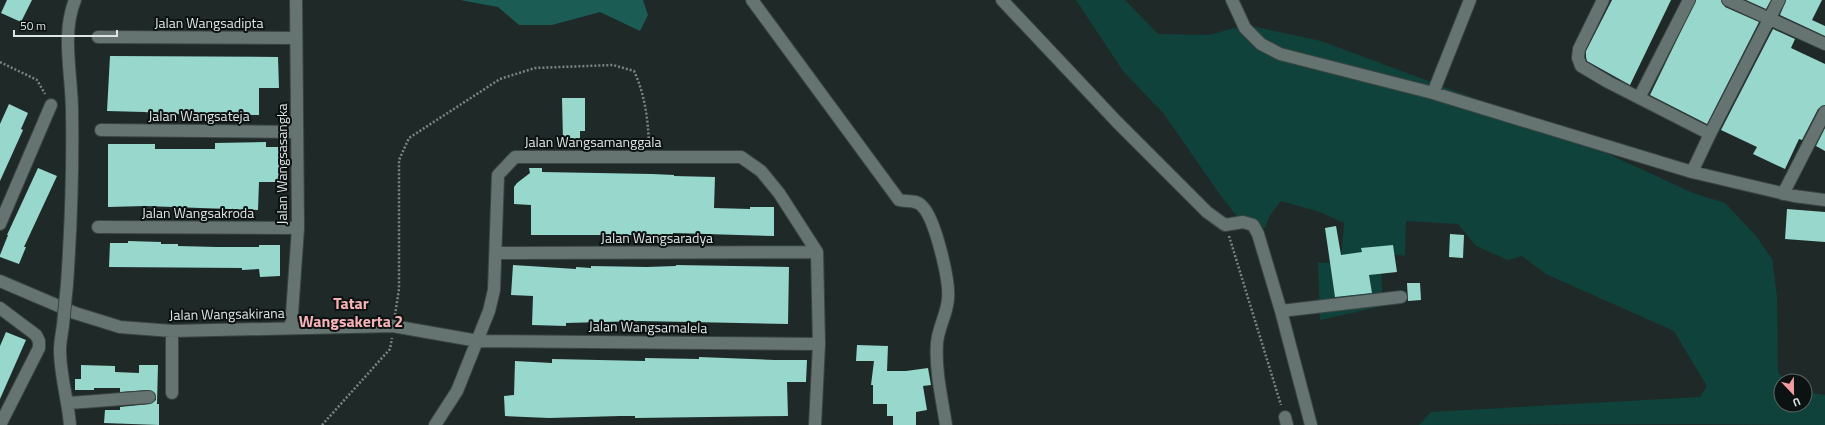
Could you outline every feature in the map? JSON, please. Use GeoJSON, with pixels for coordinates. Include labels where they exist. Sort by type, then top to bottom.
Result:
{"type":"FeatureCollection","features":[{"type":"Feature","properties":{"kind":"street"},"geometry":{"type":"LineString","coordinates":[[70,425],[60,349],[71,226],[72,120],[68,36],[70,16],[75,0]]}},
{"type":"Feature","properties":{"kind":"street","name":"Jalan Wangsasangka"},"geometry":{"type":"LineString","coordinates":[[291,328],[298,228],[296,0]]}},
{"type":"Feature","properties":{"kind":"street"},"geometry":{"type":"LineString","coordinates":[[752,0],[899,200],[915,201],[922,206],[928,215],[933,226],[948,283],[948,299],[937,342],[938,366],[946,425]]}},
{"type":"Feature","properties":{"kind":"street"},"geometry":{"type":"LineString","coordinates":[[1002,0],[1207,212],[1225,225],[1243,222],[1253,225],[1258,234],[1281,311],[1311,425]]}},
{"type":"Feature","properties":{"kind":"street"},"geometry":{"type":"LineString","coordinates":[[1232,0],[1245,28],[1261,44],[1280,54],[1433,93],[1692,172],[1783,194],[1825,200]]}},
{"type":"Feature","properties":{"kind":"street"},"geometry":{"type":"LineString","coordinates":[[1433,93],[1470,0]]}},
{"type":"Feature","properties":{"kind":"street"},"geometry":{"type":"LineString","coordinates":[[1604,0],[1579,49],[1579,63],[1586,69],[1639,98],[1710,134]]}},
{"type":"Feature","properties":{"kind":"street"},"geometry":{"type":"LineString","coordinates":[[1639,98],[1689,0]]}},
{"type":"Feature","properties":{"kind":"street"},"geometry":{"type":"LineString","coordinates":[[1728,0],[1825,44]]}},
{"type":"Feature","properties":{"kind":"street"},"geometry":{"type":"LineString","coordinates":[[1692,172],[1779,0]]}},
{"type":"Feature","properties":{"kind":"street","name":"Jalan Wangsadipta"},"geometry":{"type":"LineString","coordinates":[[98,37],[296,38]]}},
{"type":"Feature","properties":{"kind":"street"},"geometry":{"type":"LineString","coordinates":[[0,224],[51,105]]}},
{"type":"Feature","properties":{"kind":"street"},"geometry":{"type":"LineString","coordinates":[[1783,194],[1825,112]]}},
{"type":"Feature","properties":{"kind":"street","name":"Jalan Wangsateja"},"geometry":{"type":"LineString","coordinates":[[101,130],[297,132]]}},
{"type":"Feature","properties":{"kind":"street","name":"Jalan Wangsamanggala"},"geometry":{"type":"LineString","coordinates":[[435,425],[457,391],[478,341],[491,304],[494,290],[498,175],[515,157],[741,157],[761,171],[779,193],[817,252]]}},
{"type":"Feature","properties":{"kind":"street","name":"Jalan Wangsakroda"},"geometry":{"type":"LineString","coordinates":[[98,227],[298,228]]}},
{"type":"Feature","properties":{"kind":"street"},"geometry":{"type":"LineString","coordinates":[[815,425],[818,344],[817,252]]}},
{"type":"Feature","properties":{"kind":"street","name":"Jalan Wangsaradya"},"geometry":{"type":"LineString","coordinates":[[496,253],[817,252]]}},
{"type":"Feature","properties":{"kind":"street","name":"Jalan Wangsakirana"},"geometry":{"type":"LineString","coordinates":[[0,281],[76,313],[120,327],[172,331],[393,326],[478,341]]}},
{"type":"Feature","properties":{"kind":"street"},"geometry":{"type":"LineString","coordinates":[[1281,311],[1401,297]]}},
{"type":"Feature","properties":{"kind":"street"},"geometry":{"type":"LineString","coordinates":[[0,308],[36,335],[39,341],[39,348],[0,424]]}},
{"type":"Feature","properties":{"kind":"street"},"geometry":{"type":"LineString","coordinates":[[172,331],[172,393]]}},
{"type":"Feature","properties":{"kind":"street","name":"Jalan Wangsamalela"},"geometry":{"type":"LineString","coordinates":[[478,341],[818,344]]}},
{"type":"Feature","properties":{"kind":"street"},"geometry":{"type":"LineString","coordinates":[[68,403],[148,397]]}},
{"type":"Feature","properties":{"kind":"path"},"geometry":{"type":"LineString","coordinates":[[0,62],[37,80],[51,105]]}},
{"type":"Feature","properties":{"kind":"path"},"geometry":{"type":"LineString","coordinates":[[322,425],[390,349],[399,289],[399,160],[409,138],[500,79],[535,68],[613,65],[634,71],[642,88],[648,118],[649,157]]}},
{"type":"Feature","properties":{"kind":"path"},"geometry":{"type":"LineString","coordinates":[[1225,225],[1286,421]]}},
{"type":"Feature","properties":{"kind":"shaded area"},"geometry":{"type":"Polygon","coordinates":[[[460,0],[643,0],[648,15],[640,31],[600,12],[552,25],[519,25],[498,7],[460,0]]]}},
{"type":"Feature","properties":{"kind":"shaded area"},"geometry":{"type":"Polygon","coordinates":[[[1076,0],[1125,0],[1158,34],[1209,35],[1246,25],[1321,41],[1541,123],[1693,193],[1725,203],[1756,236],[1772,259],[1777,296],[1778,373],[1773,373],[1773,413],[1813,413],[1813,393],[1825,395],[1825,425],[1419,425],[1431,412],[1700,397],[1707,386],[1674,331],[1546,274],[1522,256],[1508,260],[1476,246],[1458,224],[1406,221],[1405,256],[1380,252],[1383,306],[1320,320],[1318,263],[1341,262],[1344,223],[1320,212],[1281,201],[1270,215],[1265,228],[1243,224],[1221,196],[1164,114],[1123,71],[1076,0]]]}},
{"type":"Feature","properties":{"kind":"building"},"geometry":{"type":"Polygon","coordinates":[[[7,0],[32,0],[21,22],[1,13],[7,0]]]}},
{"type":"Feature","properties":{"kind":"building"},"geometry":{"type":"Polygon","coordinates":[[[1612,0],[1671,0],[1630,85],[1587,61],[1586,57],[1586,51],[1612,0]]]}},
{"type":"Feature","properties":{"kind":"building"},"geometry":{"type":"Polygon","coordinates":[[[1696,0],[1721,0],[1725,7],[1759,22],[1707,124],[1650,95],[1696,0]]]}},
{"type":"Feature","properties":{"kind":"building"},"geometry":{"type":"Polygon","coordinates":[[[1746,0],[1771,0],[1766,9],[1746,0]]]}},
{"type":"Feature","properties":{"kind":"building"},"geometry":{"type":"Polygon","coordinates":[[[1786,0],[1822,0],[1812,20],[1825,26],[1825,36],[1780,15],[1786,0]]]}},
{"type":"Feature","properties":{"kind":"building"},"geometry":{"type":"Polygon","coordinates":[[[1773,29],[1795,39],[1791,48],[1825,64],[1825,105],[1818,109],[1802,140],[1799,139],[1785,169],[1753,154],[1757,147],[1721,130],[1773,29]]]}},
{"type":"Feature","properties":{"kind":"building"},"geometry":{"type":"Polygon","coordinates":[[[110,56],[278,57],[279,88],[259,88],[259,115],[168,114],[107,111],[110,56]]]}},
{"type":"Feature","properties":{"kind":"building"},"geometry":{"type":"Polygon","coordinates":[[[562,98],[585,98],[585,131],[580,131],[580,140],[563,140],[562,98]]]}},
{"type":"Feature","properties":{"kind":"building"},"geometry":{"type":"Polygon","coordinates":[[[9,104],[28,113],[21,129],[23,130],[0,181],[0,124],[9,104]]]}},
{"type":"Feature","properties":{"kind":"building"},"geometry":{"type":"Polygon","coordinates":[[[1825,128],[1825,151],[1816,146],[1825,128]]]}},
{"type":"Feature","properties":{"kind":"building"},"geometry":{"type":"Polygon","coordinates":[[[266,142],[266,147],[284,147],[284,182],[259,182],[258,210],[145,206],[108,207],[108,144],[155,144],[155,149],[215,149],[215,143],[266,142]]]}},
{"type":"Feature","properties":{"kind":"building"},"geometry":{"type":"Polygon","coordinates":[[[38,168],[57,176],[24,247],[26,247],[19,264],[0,257],[0,255],[7,235],[38,168]]]}},
{"type":"Feature","properties":{"kind":"building"},"geometry":{"type":"Polygon","coordinates":[[[529,168],[542,168],[542,172],[715,177],[714,208],[750,209],[750,207],[774,207],[774,236],[673,233],[673,235],[531,235],[531,205],[514,204],[514,187],[530,173],[529,168]]]}},
{"type":"Feature","properties":{"kind":"building"},"geometry":{"type":"Polygon","coordinates":[[[1787,209],[1825,212],[1825,242],[1785,239],[1787,209]]]}},
{"type":"Feature","properties":{"kind":"building"},"geometry":{"type":"Polygon","coordinates":[[[1336,226],[1341,255],[1362,252],[1361,248],[1393,245],[1397,272],[1369,275],[1372,293],[1335,297],[1325,228],[1336,226]]]}},
{"type":"Feature","properties":{"kind":"building"},"geometry":{"type":"Polygon","coordinates":[[[1450,234],[1464,235],[1463,258],[1449,257],[1450,234]]]}},
{"type":"Feature","properties":{"kind":"building"},"geometry":{"type":"Polygon","coordinates":[[[128,241],[161,242],[161,244],[178,244],[178,246],[259,247],[259,245],[280,245],[280,276],[260,277],[259,269],[242,270],[242,268],[109,267],[110,243],[128,243],[128,241]]]}},
{"type":"Feature","properties":{"kind":"building"},"geometry":{"type":"Polygon","coordinates":[[[513,265],[576,269],[576,267],[591,268],[591,266],[647,267],[676,265],[789,267],[788,324],[640,321],[566,323],[566,326],[532,325],[533,296],[511,295],[513,265]]]}},
{"type":"Feature","properties":{"kind":"building"},"geometry":{"type":"Polygon","coordinates":[[[1407,283],[1420,283],[1421,300],[1408,301],[1407,283]]]}},
{"type":"Feature","properties":{"kind":"building"},"geometry":{"type":"Polygon","coordinates":[[[6,332],[26,340],[0,399],[0,346],[6,332]]]}},
{"type":"Feature","properties":{"kind":"building"},"geometry":{"type":"Polygon","coordinates":[[[857,345],[888,346],[887,371],[906,371],[928,368],[931,385],[923,386],[927,410],[916,412],[916,425],[893,425],[893,416],[887,416],[887,404],[873,404],[873,385],[871,385],[874,361],[856,361],[857,345]]]}},
{"type":"Feature","properties":{"kind":"building"},"geometry":{"type":"Polygon","coordinates":[[[699,357],[807,360],[806,382],[787,382],[788,416],[635,418],[635,416],[620,416],[549,418],[505,416],[504,396],[514,395],[515,361],[552,363],[552,359],[645,361],[645,358],[699,359],[699,357]]]}},
{"type":"Feature","properties":{"kind":"building"},"geometry":{"type":"Polygon","coordinates":[[[81,365],[115,366],[115,372],[139,373],[139,365],[158,365],[157,404],[159,404],[159,425],[104,423],[105,410],[120,410],[120,407],[150,404],[156,400],[155,393],[148,390],[120,392],[120,388],[75,390],[75,379],[81,379],[81,365]]]}},
{"type":"Feature","properties":{"kind":"district","name":"Tatar Wangsakerta 2"},"geometry":{"type":"Point","coordinates":[351,312]}}]}
